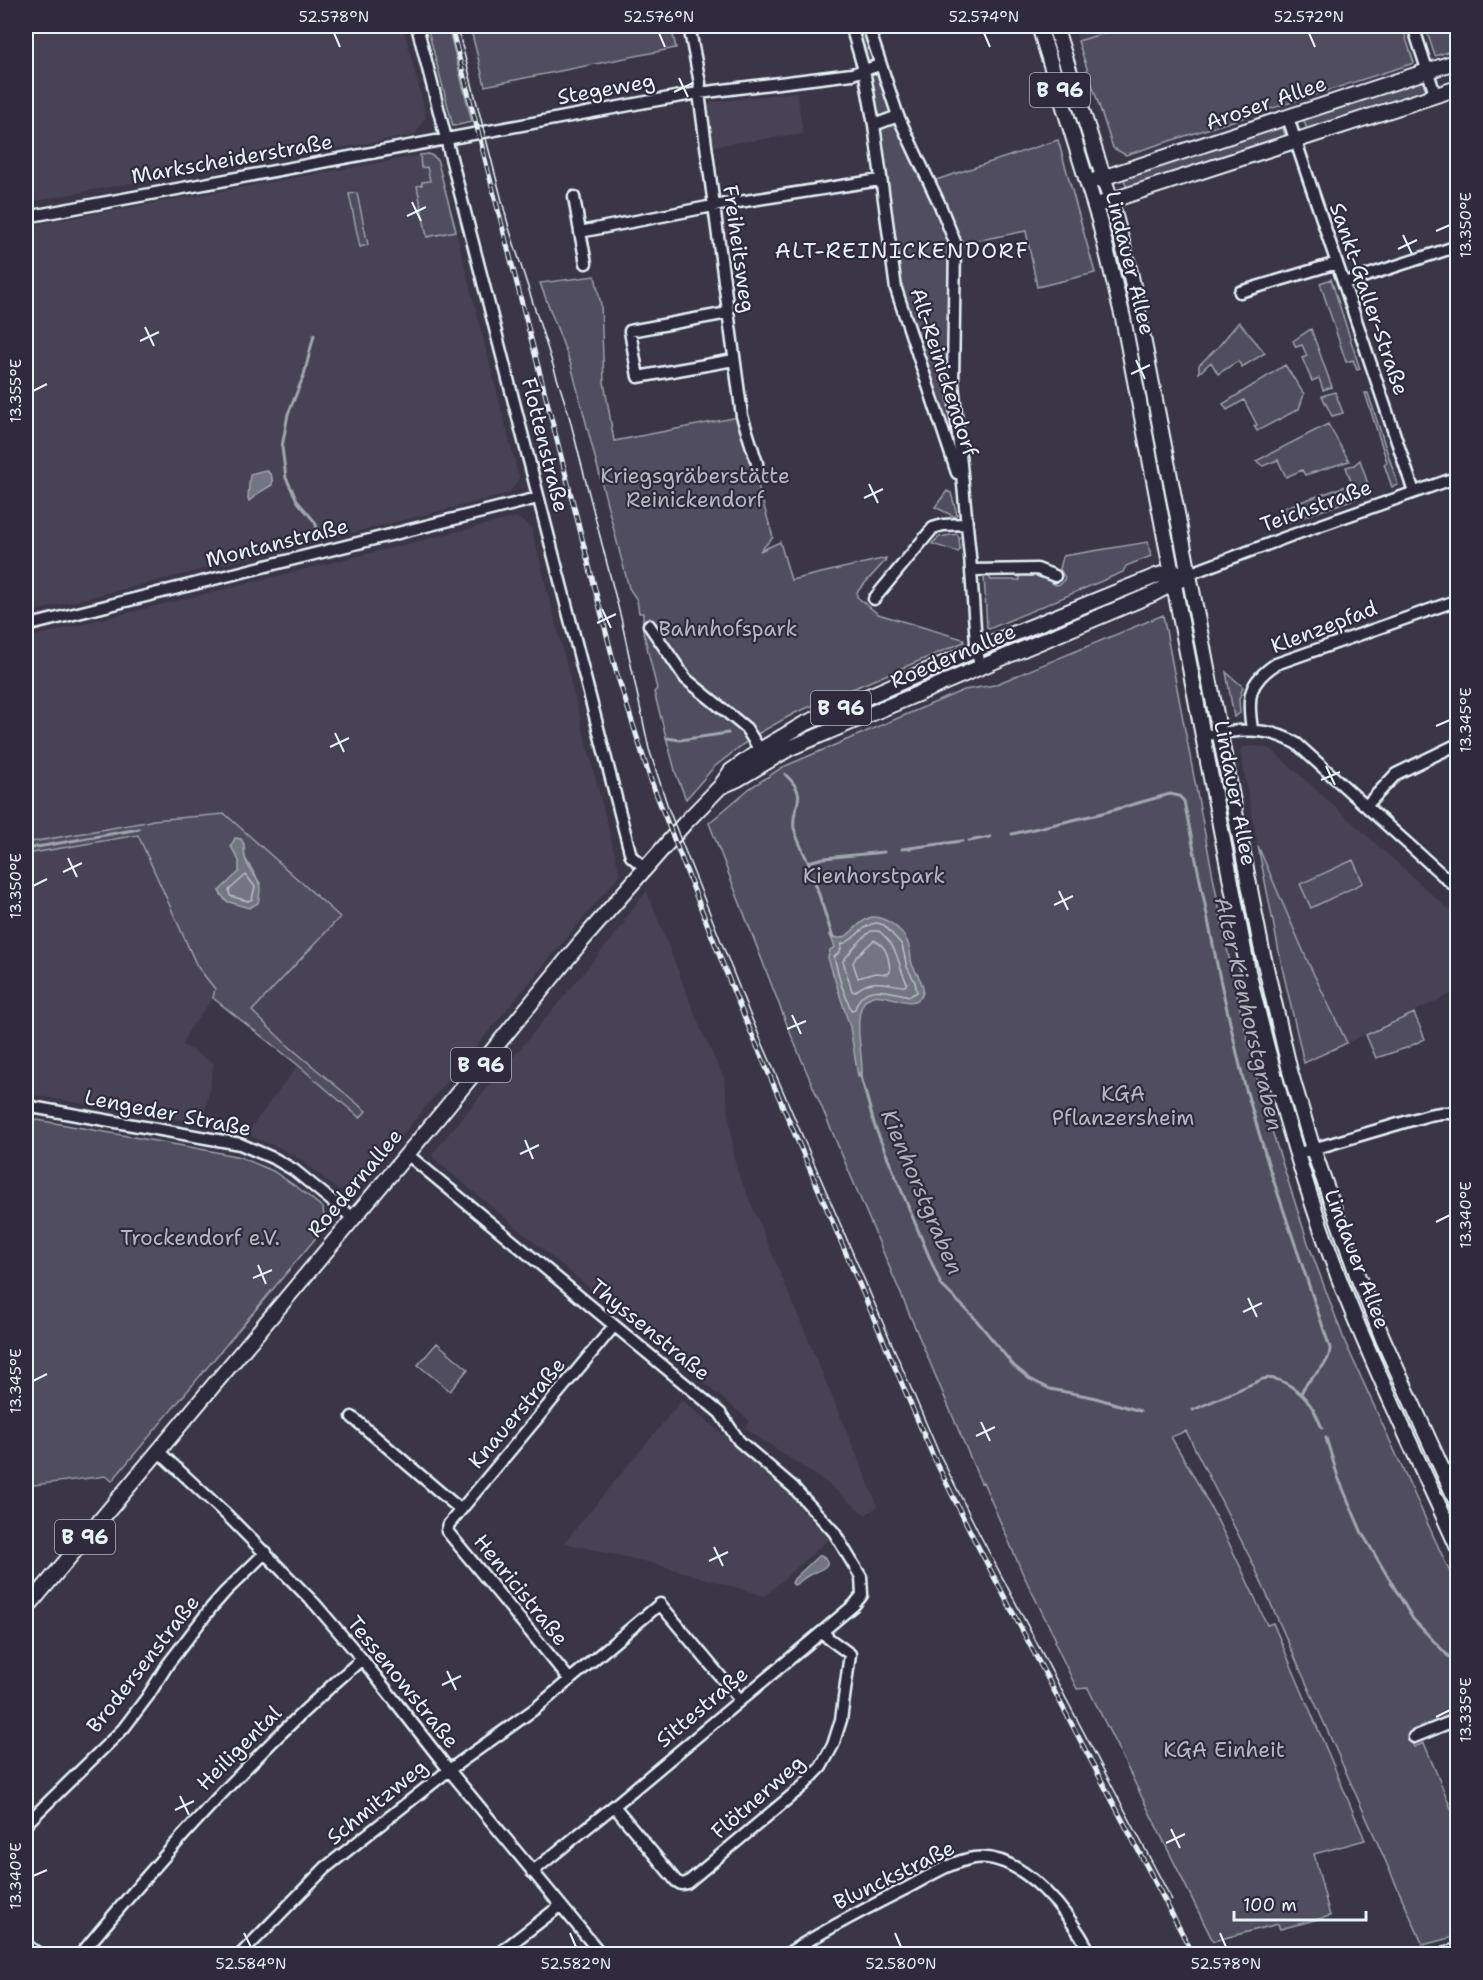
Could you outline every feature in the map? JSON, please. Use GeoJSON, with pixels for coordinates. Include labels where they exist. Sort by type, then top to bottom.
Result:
{"type":"FeatureCollection","features":[{"type":"Feature","properties":{"kind":"main road","name":"Lindauer Allee"},"geometry":{"type":"LineString","coordinates":[[1039,26],[1095,206],[1125,329],[1248,971],[1273,1076],[1296,1154],[1345,1293],[1458,1548]]}},
{"type":"Feature","properties":{"kind":"main road","name":"Lindauer Allee"},"geometry":{"type":"LineString","coordinates":[[1055,26],[1111,201],[1142,326],[1273,1002],[1313,1149],[1343,1238],[1378,1328],[1458,1504]]}},
{"type":"Feature","properties":{"kind":"main road","name":"Aroser Allee"},"geometry":{"type":"LineString","coordinates":[[1088,182],[1458,61]]}},
{"type":"Feature","properties":{"kind":"main road","name":"Aroser Allee"},"geometry":{"type":"LineString","coordinates":[[1095,206],[1458,88]]}},
{"type":"Feature","properties":{"kind":"main road","name":"B 96"},"geometry":{"type":"LineString","coordinates":[[1172,579],[1189,574]]}},
{"type":"Feature","properties":{"kind":"main road","name":"Roedernallee"},"geometry":{"type":"LineString","coordinates":[[26,1609],[585,938],[684,823],[720,787],[731,771],[760,750],[804,724],[1153,577],[1172,579]]}},
{"type":"Feature","properties":{"kind":"main road","name":"Roedernallee"},"geometry":{"type":"LineString","coordinates":[[720,787],[790,748],[980,668],[1172,579]]}},
{"type":"Feature","properties":{"kind":"main road"},"geometry":{"type":"LineString","coordinates":[[1445,1954],[1458,1951]]}},
{"type":"Feature","properties":{"kind":"street","name":"Flottenstraße"},"geometry":{"type":"LineString","coordinates":[[417,26],[631,856],[646,869]]}},
{"type":"Feature","properties":{"kind":"street","name":"Freiheitsweg"},"geometry":{"type":"LineString","coordinates":[[689,26],[700,83],[699,93],[713,206],[742,416],[757,463],[758,477]]}},
{"type":"Feature","properties":{"kind":"street","name":"Alt-Reinickendorf"},"geometry":{"type":"LineString","coordinates":[[851,26],[864,70],[874,124],[896,291],[963,489]]}},
{"type":"Feature","properties":{"kind":"street","name":"Alt-Reinickendorf"},"geometry":{"type":"LineString","coordinates":[[868,26],[898,116],[935,193],[955,242],[953,383],[971,570],[976,651],[980,668]]}},
{"type":"Feature","properties":{"kind":"street"},"geometry":{"type":"LineString","coordinates":[[1413,26],[1435,94]]}},
{"type":"Feature","properties":{"kind":"street","name":"Stegeweg"},"geometry":{"type":"LineString","coordinates":[[446,139],[699,93],[852,74],[880,65]]}},
{"type":"Feature","properties":{"kind":"street"},"geometry":{"type":"LineString","coordinates":[[874,124],[898,116]]}},
{"type":"Feature","properties":{"kind":"street","name":"Sankt-Galler-Straße"},"geometry":{"type":"LineString","coordinates":[[1288,118],[1414,492]]}},
{"type":"Feature","properties":{"kind":"street","name":"Markscheiderstraße"},"geometry":{"type":"LineString","coordinates":[[26,217],[446,139]]}},
{"type":"Feature","properties":{"kind":"street"},"geometry":{"type":"LineString","coordinates":[[580,232],[713,206],[880,180]]}},
{"type":"Feature","properties":{"kind":"street"},"geometry":{"type":"LineString","coordinates":[[574,198],[586,262]]}},
{"type":"Feature","properties":{"kind":"street"},"geometry":{"type":"LineString","coordinates":[[1344,283],[1458,246]]}},
{"type":"Feature","properties":{"kind":"street"},"geometry":{"type":"LineString","coordinates":[[1240,292],[1337,263]]}},
{"type":"Feature","properties":{"kind":"street"},"geometry":{"type":"LineString","coordinates":[[728,313],[630,331],[638,376],[734,360]]}},
{"type":"Feature","properties":{"kind":"street","name":"Teichstraße"},"geometry":{"type":"LineString","coordinates":[[1189,574],[1458,477]]}},
{"type":"Feature","properties":{"kind":"street","name":"Montanstraße"},"geometry":{"type":"LineString","coordinates":[[26,626],[538,498]]}},
{"type":"Feature","properties":{"kind":"street"},"geometry":{"type":"LineString","coordinates":[[874,599],[933,528],[966,524]]}},
{"type":"Feature","properties":{"kind":"street"},"geometry":{"type":"LineString","coordinates":[[971,570],[1037,569],[1055,576]]}},
{"type":"Feature","properties":{"kind":"street","name":"Klenzepfad"},"geometry":{"type":"LineString","coordinates":[[1252,729],[1249,706],[1252,688],[1263,673],[1276,664],[1458,600]]}},
{"type":"Feature","properties":{"kind":"street"},"geometry":{"type":"LineString","coordinates":[[649,625],[686,679],[746,728],[760,750]]}},
{"type":"Feature","properties":{"kind":"street"},"geometry":{"type":"LineString","coordinates":[[1203,736],[1252,729],[1285,736],[1297,744],[1458,889]]}},
{"type":"Feature","properties":{"kind":"street"},"geometry":{"type":"LineString","coordinates":[[1366,806],[1396,774],[1458,744]]}},
{"type":"Feature","properties":{"kind":"street","name":"Lengeder Straße"},"geometry":{"type":"LineString","coordinates":[[26,1106],[240,1144],[294,1170],[353,1218]]}},
{"type":"Feature","properties":{"kind":"street"},"geometry":{"type":"LineString","coordinates":[[1296,1154],[1429,1115],[1458,1113]]}},
{"type":"Feature","properties":{"kind":"street","name":"Thyssenstraße"},"geometry":{"type":"LineString","coordinates":[[407,1154],[720,1413],[739,1441],[793,1487],[834,1532],[849,1556]]}},
{"type":"Feature","properties":{"kind":"street","name":"Knauerstraße"},"geometry":{"type":"LineString","coordinates":[[448,1527],[614,1326]]}},
{"type":"Feature","properties":{"kind":"street"},"geometry":{"type":"LineString","coordinates":[[352,1417],[461,1510]]}},
{"type":"Feature","properties":{"kind":"street","name":"Tessenowstraße"},"geometry":{"type":"LineString","coordinates":[[158,1451],[217,1504],[315,1604],[601,1954]]}},
{"type":"Feature","properties":{"kind":"street","name":"Henricistraße"},"geometry":{"type":"LineString","coordinates":[[448,1527],[570,1680]]}},
{"type":"Feature","properties":{"kind":"street","name":"Brodersenstraße"},"geometry":{"type":"LineString","coordinates":[[26,1824],[123,1729],[168,1664],[211,1608],[266,1552]]}},
{"type":"Feature","properties":{"kind":"street","name":"Sittestraße"},"geometry":{"type":"LineString","coordinates":[[532,1872],[854,1605],[862,1595],[861,1577],[849,1556]]}},
{"type":"Feature","properties":{"kind":"street","name":"Schmitzweg"},"geometry":{"type":"LineString","coordinates":[[240,1954],[326,1868],[449,1770],[501,1734],[570,1680],[660,1604],[740,1700]]}},
{"type":"Feature","properties":{"kind":"street","name":"Flötnerweg"},"geometry":{"type":"LineString","coordinates":[[614,1806],[676,1881],[687,1884],[803,1786],[821,1767],[833,1745],[841,1720],[850,1654],[828,1638],[824,1632]]}},
{"type":"Feature","properties":{"kind":"street","name":"Heiligental"},"geometry":{"type":"LineString","coordinates":[[81,1954],[134,1890],[229,1784],[322,1694],[362,1659]]}},
{"type":"Feature","properties":{"kind":"street"},"geometry":{"type":"LineString","coordinates":[[1414,1737],[1458,1719]]}},
{"type":"Feature","properties":{"kind":"street","name":"Blunckstraße"},"geometry":{"type":"LineString","coordinates":[[787,1954],[825,1929],[887,1897],[954,1864],[975,1858],[998,1860],[1010,1865],[1033,1881],[1071,1922],[1091,1954]]}},
{"type":"Feature","properties":{"kind":"street"},"geometry":{"type":"LineString","coordinates":[[498,1954],[560,1906]]}},
{"type":"Feature","properties":{"kind":"street"},"geometry":{"type":"LineString","coordinates":[[26,1945],[39,1954]]}},
{"type":"Feature","properties":{"kind":"shaded area"},"geometry":{"type":"Polygon","coordinates":[[[26,26],[403,26],[426,116],[415,135],[26,203],[26,26]]]}},
{"type":"Feature","properties":{"kind":"shaded area"},"geometry":{"type":"Polygon","coordinates":[[[1073,26],[1128,26],[1078,41],[1073,26]]]}},
{"type":"Feature","properties":{"kind":"shaded area"},"geometry":{"type":"Polygon","coordinates":[[[797,92],[803,134],[712,146],[706,108],[712,102],[797,92]]]}},
{"type":"Feature","properties":{"kind":"shaded area"},"geometry":{"type":"Polygon","coordinates":[[[429,154],[437,159],[519,478],[509,494],[26,613],[26,226],[429,154]]]}},
{"type":"Feature","properties":{"kind":"shaded area"},"geometry":{"type":"Polygon","coordinates":[[[516,517],[531,527],[620,874],[357,1189],[338,1190],[300,1159],[246,1134],[298,1065],[360,1118],[366,1111],[285,1043],[252,1011],[340,917],[153,820],[26,843],[26,638],[516,517]]]}},
{"type":"Feature","properties":{"kind":"shaded area"},"geometry":{"type":"Polygon","coordinates":[[[1253,746],[1272,750],[1457,917],[1457,991],[1347,1043],[1308,962],[1258,846],[1240,750],[1243,747],[1253,746]]]}},
{"type":"Feature","properties":{"kind":"shaded area"},"geometry":{"type":"Polygon","coordinates":[[[138,835],[197,966],[215,989],[213,998],[187,1033],[183,1045],[214,1063],[203,1124],[26,1094],[26,854],[138,835]]]}},
{"type":"Feature","properties":{"kind":"shaded area"},"geometry":{"type":"Polygon","coordinates":[[[647,891],[701,1030],[724,1078],[736,1168],[878,1506],[866,1515],[828,1484],[745,1428],[750,1421],[433,1158],[433,1153],[625,923],[623,921],[647,891]]]}},
{"type":"Feature","properties":{"kind":"shaded area"},"geometry":{"type":"Polygon","coordinates":[[[682,1400],[780,1482],[830,1538],[765,1596],[652,1563],[564,1543],[682,1400]]]}},
{"type":"Feature","properties":{"kind":"green space"},"geometry":{"type":"Polygon","coordinates":[[[427,26],[448,26],[472,122],[453,126],[427,26]]]}},
{"type":"Feature","properties":{"kind":"green space"},"geometry":{"type":"Polygon","coordinates":[[[470,26],[671,26],[676,48],[485,86],[470,26]]]}},
{"type":"Feature","properties":{"kind":"green space"},"geometry":{"type":"Polygon","coordinates":[[[855,26],[864,26],[945,229],[949,245],[956,454],[898,281],[855,26]]]}},
{"type":"Feature","properties":{"kind":"green space"},"geometry":{"type":"Polygon","coordinates":[[[1043,26],[1050,26],[1094,161],[1087,163],[1043,26]]]}},
{"type":"Feature","properties":{"kind":"green space"},"geometry":{"type":"Polygon","coordinates":[[[1128,26],[1402,26],[1414,63],[1126,155],[1113,148],[1078,41],[1128,26]]]}},
{"type":"Feature","properties":{"kind":"green space"},"geometry":{"type":"Polygon","coordinates":[[[1425,26],[1457,26],[1457,49],[1435,56],[1425,26]]]}},
{"type":"Feature","properties":{"kind":"green space"},"geometry":{"type":"Polygon","coordinates":[[[1422,81],[1427,92],[1308,132],[1303,119],[1422,81]]]}},
{"type":"Feature","properties":{"kind":"green space"},"geometry":{"type":"Polygon","coordinates":[[[1282,126],[1286,138],[1128,190],[1123,177],[1282,126]]]}},
{"type":"Feature","properties":{"kind":"green space"},"geometry":{"type":"Polygon","coordinates":[[[1058,140],[1095,273],[1037,287],[1026,231],[975,241],[967,246],[955,242],[930,182],[1058,140]]]}},
{"type":"Feature","properties":{"kind":"green space"},"geometry":{"type":"Polygon","coordinates":[[[429,154],[437,159],[456,231],[427,237],[417,186],[422,185],[422,182],[430,181],[427,167],[421,168],[420,155],[429,154]]]}},
{"type":"Feature","properties":{"kind":"green space"},"geometry":{"type":"Polygon","coordinates":[[[357,193],[368,245],[360,247],[349,194],[357,193]]]}},
{"type":"Feature","properties":{"kind":"green space"},"geometry":{"type":"Polygon","coordinates":[[[1112,220],[1137,323],[1128,325],[1104,222],[1112,220]]]}},
{"type":"Feature","properties":{"kind":"green space"},"geometry":{"type":"Polygon","coordinates":[[[595,276],[601,305],[604,382],[614,441],[738,417],[773,537],[760,551],[780,542],[791,580],[886,558],[857,592],[857,597],[878,614],[963,639],[964,642],[795,713],[754,736],[714,767],[686,799],[676,774],[654,692],[657,689],[643,630],[643,613],[639,613],[637,600],[629,588],[571,365],[540,283],[595,276]]]}},
{"type":"Feature","properties":{"kind":"green space"},"geometry":{"type":"Polygon","coordinates":[[[1331,279],[1360,369],[1357,370],[1353,360],[1346,362],[1320,283],[1331,279]]]}},
{"type":"Feature","properties":{"kind":"green space"},"geometry":{"type":"Polygon","coordinates":[[[1239,322],[1265,353],[1242,367],[1238,361],[1218,374],[1211,362],[1199,373],[1199,365],[1239,322]]]}},
{"type":"Feature","properties":{"kind":"green space"},"geometry":{"type":"Polygon","coordinates":[[[1311,329],[1332,387],[1323,390],[1319,378],[1312,381],[1302,358],[1307,356],[1302,345],[1296,347],[1293,341],[1311,329]]]}},
{"type":"Feature","properties":{"kind":"green space"},"geometry":{"type":"Polygon","coordinates":[[[1139,330],[1170,491],[1160,493],[1129,332],[1139,330]]]}},
{"type":"Feature","properties":{"kind":"green space"},"geometry":{"type":"Polygon","coordinates":[[[1285,365],[1304,394],[1299,409],[1257,431],[1254,426],[1257,425],[1244,400],[1227,410],[1223,404],[1285,365]]]}},
{"type":"Feature","properties":{"kind":"green space"},"geometry":{"type":"Polygon","coordinates":[[[1335,392],[1343,413],[1332,416],[1322,396],[1335,392]]]}},
{"type":"Feature","properties":{"kind":"green space"},"geometry":{"type":"Polygon","coordinates":[[[1365,393],[1368,393],[1398,485],[1392,487],[1384,464],[1387,462],[1365,393]]]}},
{"type":"Feature","properties":{"kind":"green space"},"geometry":{"type":"Polygon","coordinates":[[[1328,424],[1349,461],[1305,475],[1302,470],[1286,477],[1278,460],[1263,466],[1256,461],[1328,424]]]}},
{"type":"Feature","properties":{"kind":"green space"},"geometry":{"type":"Polygon","coordinates":[[[1360,460],[1371,493],[1286,523],[1281,512],[1284,511],[1283,508],[1352,484],[1346,467],[1360,460]]]}},
{"type":"Feature","properties":{"kind":"green space"},"geometry":{"type":"Polygon","coordinates":[[[947,491],[951,493],[957,514],[955,517],[935,507],[947,491]]]}},
{"type":"Feature","properties":{"kind":"green space"},"geometry":{"type":"Polygon","coordinates":[[[957,534],[960,550],[958,552],[932,544],[939,537],[957,534]]]}},
{"type":"Feature","properties":{"kind":"green space"},"geometry":{"type":"Polygon","coordinates":[[[1148,542],[1151,556],[1126,566],[1123,572],[987,628],[984,576],[988,575],[991,580],[1020,580],[1018,573],[1031,573],[1041,575],[1056,585],[1061,584],[1065,578],[1060,569],[1063,556],[1148,542]]]}},
{"type":"Feature","properties":{"kind":"green space"},"geometry":{"type":"Polygon","coordinates":[[[1153,582],[1155,587],[995,656],[995,649],[1153,582]]]}},
{"type":"Feature","properties":{"kind":"green space"},"geometry":{"type":"Polygon","coordinates":[[[1186,599],[1201,676],[1207,690],[1213,726],[1211,727],[1198,684],[1181,601],[1186,599]]]}},
{"type":"Feature","properties":{"kind":"green space"},"geometry":{"type":"Polygon","coordinates":[[[1163,615],[1225,939],[1265,1109],[1308,1243],[1345,1342],[1457,1588],[1457,1713],[1409,1734],[1414,1747],[1424,1743],[1457,1823],[1457,1936],[1423,1945],[1254,1566],[1186,1431],[1171,1437],[1222,1530],[1267,1625],[1273,1623],[1365,1840],[1314,1854],[1330,1916],[1280,1929],[1278,1924],[1213,1941],[1088,1688],[1077,1689],[983,1482],[981,1483],[789,1030],[709,823],[750,788],[783,767],[964,690],[994,685],[1163,615]]]}},
{"type":"Feature","properties":{"kind":"green space"},"geometry":{"type":"Polygon","coordinates":[[[961,663],[961,670],[844,720],[841,714],[961,663]]]}},
{"type":"Feature","properties":{"kind":"green space"},"geometry":{"type":"Polygon","coordinates":[[[1226,672],[1243,687],[1239,699],[1240,713],[1234,717],[1226,672]]]}},
{"type":"Feature","properties":{"kind":"green space"},"geometry":{"type":"Polygon","coordinates":[[[1220,753],[1286,1070],[1277,1072],[1265,1028],[1211,754],[1220,753]]]}},
{"type":"Feature","properties":{"kind":"green space"},"geometry":{"type":"Polygon","coordinates":[[[225,814],[340,917],[252,1011],[285,1043],[366,1111],[360,1118],[298,1065],[213,998],[215,989],[197,966],[138,835],[26,854],[26,843],[153,820],[225,814]],[[244,844],[231,846],[240,861],[240,872],[219,891],[226,901],[261,885],[245,858],[244,844]]]}},
{"type":"Feature","properties":{"kind":"green space"},"geometry":{"type":"Polygon","coordinates":[[[1258,846],[1308,962],[1347,1043],[1304,1063],[1282,967],[1258,846]]]}},
{"type":"Feature","properties":{"kind":"green space"},"geometry":{"type":"Polygon","coordinates":[[[1353,860],[1363,883],[1311,908],[1300,884],[1353,860]]]}},
{"type":"Feature","properties":{"kind":"green space"},"geometry":{"type":"Polygon","coordinates":[[[1414,1013],[1425,1039],[1376,1058],[1366,1035],[1414,1013]]]}},
{"type":"Feature","properties":{"kind":"green space","name":"Trockendorf e.V."},"geometry":{"type":"Polygon","coordinates":[[[26,1118],[240,1157],[273,1171],[323,1208],[325,1227],[112,1481],[106,1476],[26,1486],[26,1118]]]}},
{"type":"Feature","properties":{"kind":"green space"},"geometry":{"type":"Polygon","coordinates":[[[1313,1165],[1446,1489],[1437,1493],[1378,1362],[1305,1168],[1313,1165]]]}},
{"type":"Feature","properties":{"kind":"green space"},"geometry":{"type":"Polygon","coordinates":[[[437,1343],[468,1369],[450,1391],[418,1365],[437,1343]]]}},
{"type":"Feature","properties":{"kind":"water"},"geometry":{"type":"Polygon","coordinates":[[[265,470],[271,476],[272,485],[249,501],[250,474],[265,470]]]}},
{"type":"Feature","properties":{"kind":"water"},"geometry":{"type":"Polygon","coordinates":[[[235,838],[243,841],[245,858],[259,882],[258,903],[249,908],[226,901],[219,891],[239,872],[239,861],[231,846],[235,838]]]}},
{"type":"Feature","properties":{"kind":"water"},"geometry":{"type":"Polygon","coordinates":[[[872,917],[889,922],[907,940],[912,964],[923,990],[920,998],[914,1001],[907,1002],[881,996],[867,999],[862,1006],[859,1021],[862,1075],[858,1076],[850,1027],[828,958],[830,950],[835,947],[830,935],[843,938],[862,922],[872,917]]]}},
{"type":"Feature","properties":{"kind":"water"},"geometry":{"type":"Polygon","coordinates":[[[821,1555],[827,1562],[825,1567],[794,1585],[792,1583],[794,1579],[821,1555]]]}},
{"type":"Feature","properties":{"kind":"waterway"},"geometry":{"type":"LineString","coordinates":[[314,335],[304,375],[288,414],[282,447],[286,478],[298,502],[315,522],[318,531]]}},
{"type":"Feature","properties":{"kind":"waterway","name":"Kienhorstgraben"},"geometry":{"type":"LineString","coordinates":[[667,738],[680,740],[728,733]]}},
{"type":"Feature","properties":{"kind":"waterway","name":"Kienhorstgraben"},"geometry":{"type":"LineString","coordinates":[[785,774],[793,783],[799,796],[794,828],[809,864]]}},
{"type":"Feature","properties":{"kind":"waterway","name":"Alter Kienhorstgraben"},"geometry":{"type":"LineString","coordinates":[[1012,834],[1099,814],[1170,794],[1179,796],[1184,801],[1243,1079],[1270,1170],[1330,1348],[1326,1361],[1304,1387],[1301,1394]]}},
{"type":"Feature","properties":{"kind":"waterway"},"geometry":{"type":"LineString","coordinates":[[26,849],[139,829]]}},
{"type":"Feature","properties":{"kind":"waterway","name":"Alter Kienhorstgraben"},"geometry":{"type":"LineString","coordinates":[[969,841],[990,837]]}},
{"type":"Feature","properties":{"kind":"waterway","name":"Alter Kienhorstgraben"},"geometry":{"type":"LineString","coordinates":[[902,849],[962,841]]}},
{"type":"Feature","properties":{"kind":"waterway","name":"Alter Kienhorstgraben"},"geometry":{"type":"LineString","coordinates":[[808,862],[824,858],[884,852]]}},
{"type":"Feature","properties":{"kind":"waterway","name":"Kienhorstgraben"},"geometry":{"type":"LineString","coordinates":[[813,876],[833,938]]}},
{"type":"Feature","properties":{"kind":"waterway","name":"Kienhorstgraben"},"geometry":{"type":"LineString","coordinates":[[860,1073],[875,1127],[941,1285],[973,1316],[1014,1366],[1030,1379],[1050,1389],[1092,1397],[1140,1411]]}},
{"type":"Feature","properties":{"kind":"waterway","name":"Kienhorstgraben"},"geometry":{"type":"LineString","coordinates":[[1193,1410],[1270,1378],[1283,1382],[1302,1395],[1313,1409],[1322,1428]]}},
{"type":"Feature","properties":{"kind":"waterway","name":"Kienhorstgraben"},"geometry":{"type":"LineString","coordinates":[[1326,1438],[1338,1477],[1362,1533],[1413,1619],[1449,1657],[1458,1657]]}},
{"type":"Feature","properties":{"kind":"tram line"},"geometry":{"type":"LineString","coordinates":[[457,26],[509,228],[568,412],[621,618],[649,749],[669,810],[749,1012],[939,1453],[1172,1900]]}},
{"type":"Feature","properties":{"kind":"railway"},"geometry":{"type":"LineString","coordinates":[[451,26],[616,671],[650,778],[735,995],[933,1456],[973,1537],[1193,1954]]}},
{"type":"Feature","properties":{"kind":"district","name":"ALT-REINICKENDORF"},"geometry":{"type":"Point","coordinates":[902,250]}},
{"type":"Feature","properties":{"kind":"park label","name":"Kriegsgräberstätte Reinickendorf"},"geometry":{"type":"Point","coordinates":[695,488]}},
{"type":"Feature","properties":{"kind":"park label","name":"Bahnhofspark"},"geometry":{"type":"Point","coordinates":[728,629]}},
{"type":"Feature","properties":{"kind":"park label","name":"Kienhorstpark"},"geometry":{"type":"Point","coordinates":[874,876]}},
{"type":"Feature","properties":{"kind":"park label","name":"KGA Pflanzersheim"},"geometry":{"type":"Point","coordinates":[1123,1106]}},
{"type":"Feature","properties":{"kind":"park label","name":"KGA Einheit"},"geometry":{"type":"Point","coordinates":[1224,1750]}}]}
